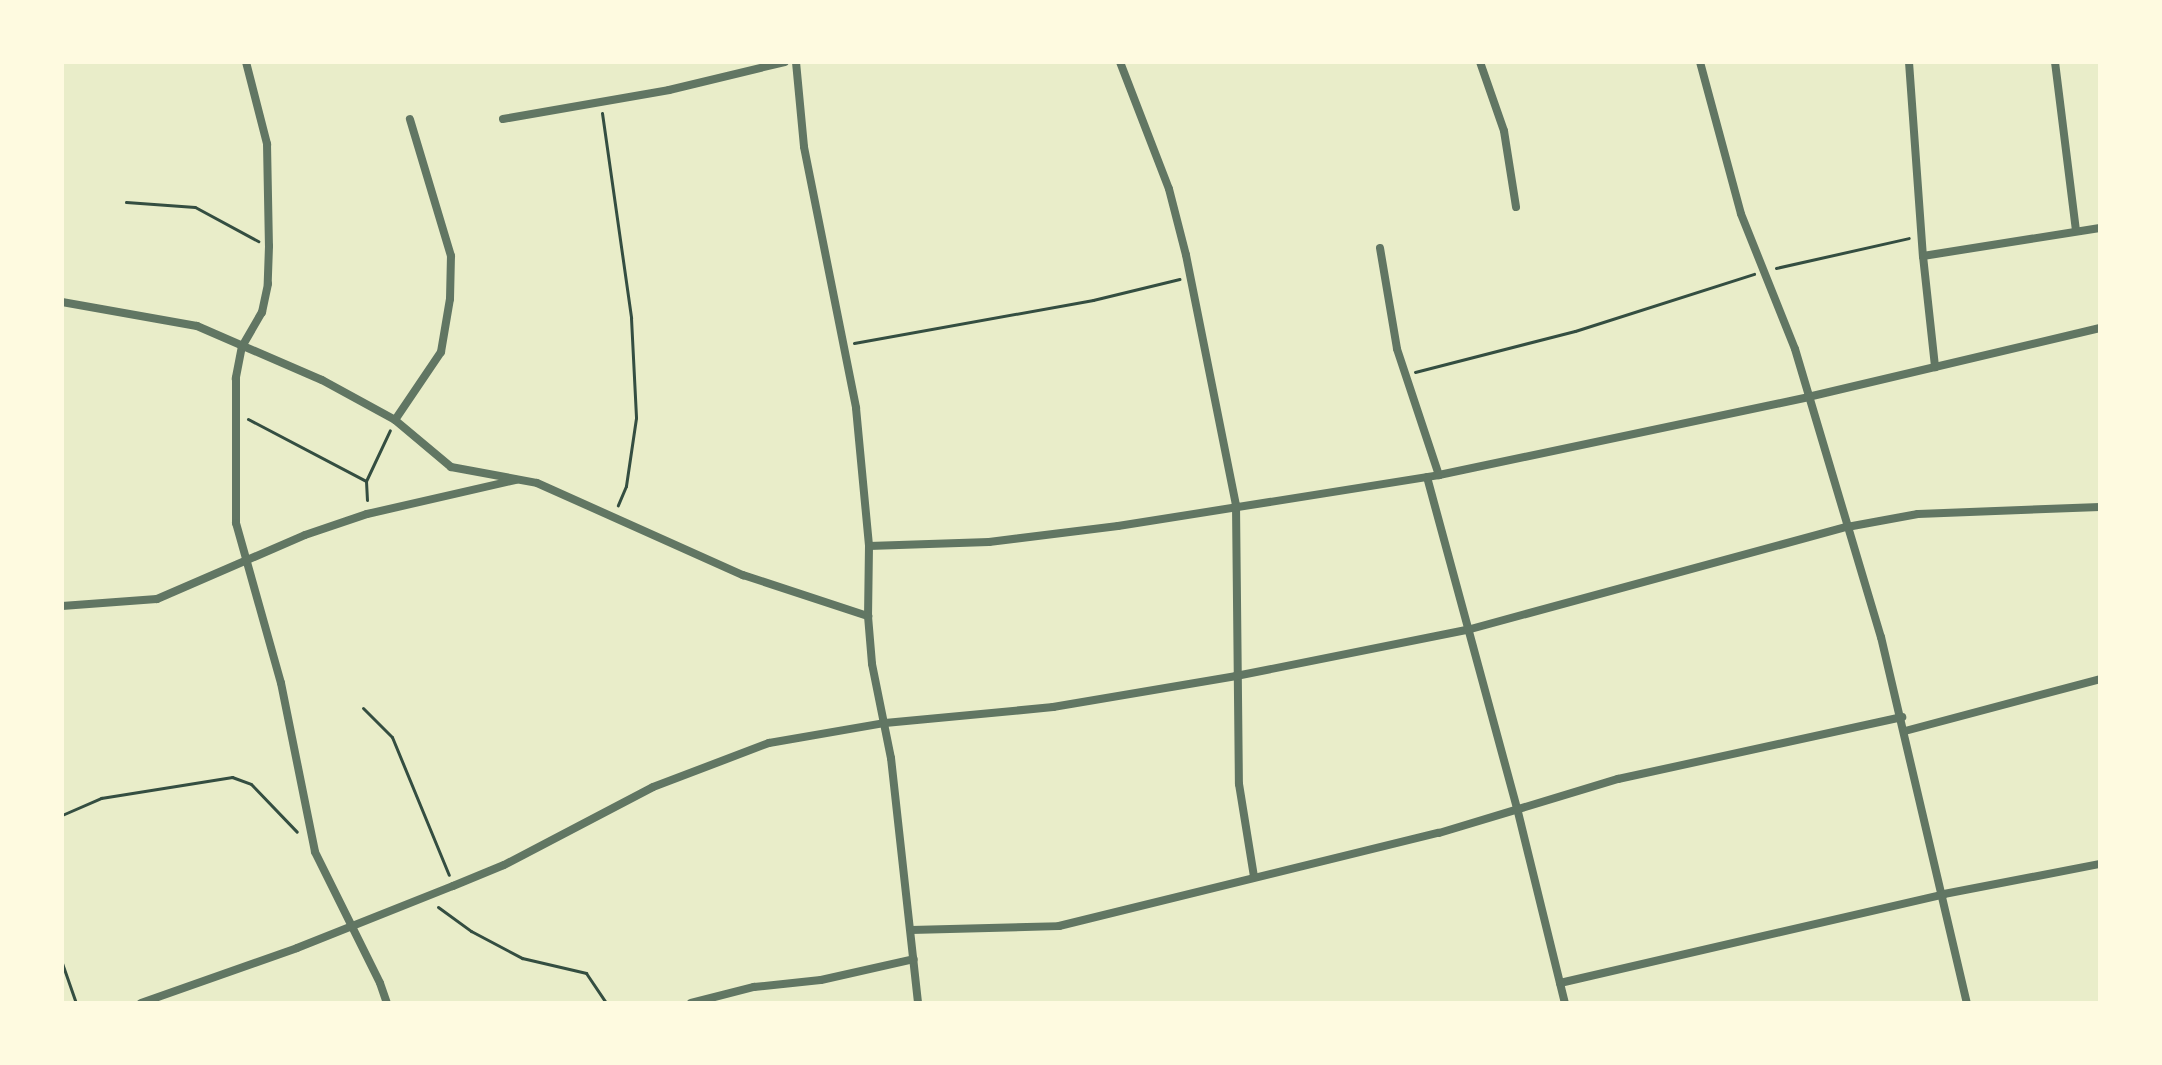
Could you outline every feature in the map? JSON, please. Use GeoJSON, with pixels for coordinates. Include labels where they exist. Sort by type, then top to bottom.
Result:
{"type":"FeatureCollection","features":[{"type":"Feature","properties":{"kind":"street"},"geometry":{"type":"LineString","coordinates":[[246,62],[267,144],[269,246],[268,284],[262,312],[242,346],[233,413],[236,523],[281,683],[315,852],[353,926],[387,1003]]}},
{"type":"Feature","properties":{"kind":"street"},"geometry":{"type":"LineString","coordinates":[[503,119],[600,103],[785,62]]}},
{"type":"Feature","properties":{"kind":"street"},"geometry":{"type":"LineString","coordinates":[[796,62],[804,147],[846,345],[869,546],[868,616],[872,664],[885,723],[918,1003]]}},
{"type":"Feature","properties":{"kind":"street"},"geometry":{"type":"LineString","coordinates":[[1120,62],[1169,189],[1190,276],[1236,505],[1239,784],[1254,877]]}},
{"type":"Feature","properties":{"kind":"street"},"geometry":{"type":"LineString","coordinates":[[1480,62],[1504,131],[1516,207]]}},
{"type":"Feature","properties":{"kind":"street"},"geometry":{"type":"LineString","coordinates":[[1700,62],[1741,214],[1795,349],[1902,717],[1967,1003]]}},
{"type":"Feature","properties":{"kind":"street"},"geometry":{"type":"LineString","coordinates":[[1909,62],[1921,235],[1935,367]]}},
{"type":"Feature","properties":{"kind":"street"},"geometry":{"type":"LineString","coordinates":[[2055,62],[2076,231]]}},
{"type":"Feature","properties":{"kind":"street"},"geometry":{"type":"LineString","coordinates":[[395,420],[441,352],[450,299],[451,256],[410,119]]}},
{"type":"Feature","properties":{"kind":"street"},"geometry":{"type":"LineString","coordinates":[[1923,256],[2100,228]]}},
{"type":"Feature","properties":{"kind":"street"},"geometry":{"type":"LineString","coordinates":[[1380,248],[1389,315],[1439,475]]}},
{"type":"Feature","properties":{"kind":"street"},"geometry":{"type":"LineString","coordinates":[[62,302],[197,326],[322,380],[395,420],[451,467],[537,483],[613,519],[798,596],[868,616]]}},
{"type":"Feature","properties":{"kind":"street"},"geometry":{"type":"LineString","coordinates":[[869,546],[989,542],[1118,526],[1439,475],[1808,397],[2100,328]]}},
{"type":"Feature","properties":{"kind":"street"},"geometry":{"type":"LineString","coordinates":[[1427,477],[1517,808],[1565,1003]]}},
{"type":"Feature","properties":{"kind":"street"},"geometry":{"type":"LineString","coordinates":[[62,606],[157,599],[305,535],[367,514],[519,479]]}},
{"type":"Feature","properties":{"kind":"street"},"geometry":{"type":"LineString","coordinates":[[141,1003],[353,926],[504,865],[653,787],[769,743],[885,723],[1053,707],[1236,676],[1467,630],[1847,527],[1918,514],[2100,507]]}},
{"type":"Feature","properties":{"kind":"street"},"geometry":{"type":"LineString","coordinates":[[1905,731],[2100,679]]}},
{"type":"Feature","properties":{"kind":"street"},"geometry":{"type":"LineString","coordinates":[[911,930],[1059,926],[1439,833],[1517,808],[1676,765],[1902,717]]}},
{"type":"Feature","properties":{"kind":"street"},"geometry":{"type":"LineString","coordinates":[[1560,983],[1944,894],[2100,864]]}},
{"type":"Feature","properties":{"kind":"street"},"geometry":{"type":"LineString","coordinates":[[691,1003],[754,987],[821,980],[914,959]]}},
{"type":"Feature","properties":{"kind":"path"},"geometry":{"type":"LineString","coordinates":[[600,103],[631,318],[636,418],[626,486],[613,519]]}},
{"type":"Feature","properties":{"kind":"path"},"geometry":{"type":"LineString","coordinates":[[126,202],[195,207],[232,230],[269,246]]}},
{"type":"Feature","properties":{"kind":"path"},"geometry":{"type":"LineString","coordinates":[[1407,374],[1575,331],[1763,271],[1921,235]]}},
{"type":"Feature","properties":{"kind":"path"},"geometry":{"type":"LineString","coordinates":[[846,345],[1093,300],[1190,276]]}},
{"type":"Feature","properties":{"kind":"path"},"geometry":{"type":"LineString","coordinates":[[233,413],[366,481]]}},
{"type":"Feature","properties":{"kind":"path"},"geometry":{"type":"LineString","coordinates":[[367,514],[366,481],[395,420]]}},
{"type":"Feature","properties":{"kind":"path"},"geometry":{"type":"LineString","coordinates":[[363,708],[392,737],[453,886]]}},
{"type":"Feature","properties":{"kind":"path"},"geometry":{"type":"LineString","coordinates":[[62,815],[101,798],[232,777],[251,784],[315,852]]}},
{"type":"Feature","properties":{"kind":"path"},"geometry":{"type":"LineString","coordinates":[[426,896],[447,916],[522,958],[586,973],[606,1003]]}},
{"type":"Feature","properties":{"kind":"path"},"geometry":{"type":"LineString","coordinates":[[62,963],[76,1003]]}}]}
